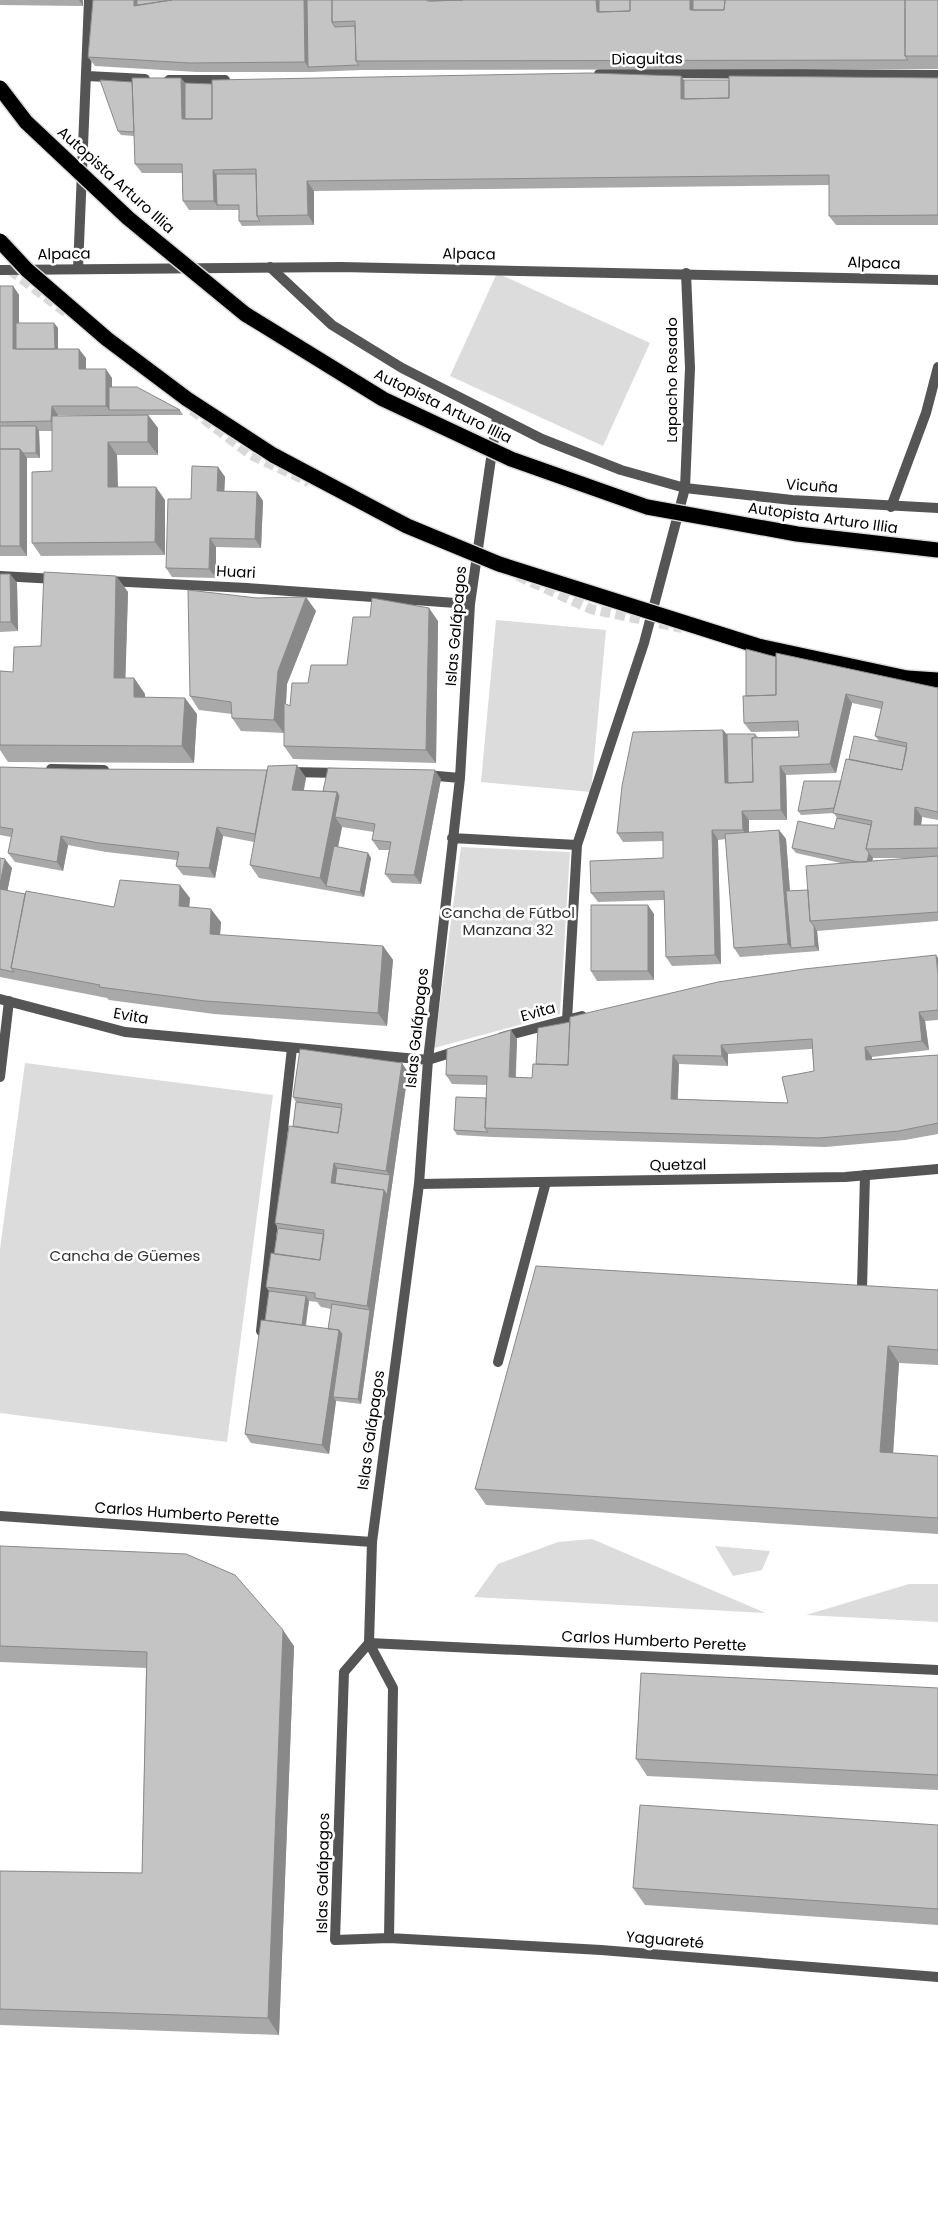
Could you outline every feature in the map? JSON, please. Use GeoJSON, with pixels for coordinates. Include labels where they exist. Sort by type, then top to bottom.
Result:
{"type":"FeatureCollection","features":[{"type":"Feature","properties":{"kind":"highway","name":"Autopista Arturo Illia"},"geometry":{"type":"LineString","coordinates":[[0,88],[26,122],[128,218],[245,314],[383,399],[511,460],[647,507],[797,534],[938,550]]}},
{"type":"Feature","properties":{"kind":"highway"},"geometry":{"type":"LineString","coordinates":[[0,241],[27,270],[107,339],[187,399],[273,455],[407,526],[499,564],[758,646],[907,678],[938,680]]}},
{"type":"Feature","properties":{"kind":"street"},"geometry":{"type":"LineString","coordinates":[[78,269],[89,0]]}},
{"type":"Feature","properties":{"kind":"street","name":"Diaguitas"},"geometry":{"type":"LineString","coordinates":[[591,75],[647,73],[938,75]]}},
{"type":"Feature","properties":{"kind":"street"},"geometry":{"type":"LineString","coordinates":[[87,76],[173,80],[233,80]]}},
{"type":"Feature","properties":{"kind":"street","name":"Alpaca"},"geometry":{"type":"LineString","coordinates":[[0,270],[270,267],[686,273],[938,280]]}},
{"type":"Feature","properties":{"kind":"street","name":"Vicuña"},"geometry":{"type":"LineString","coordinates":[[270,267],[332,325],[402,368],[542,439],[621,470],[685,488],[792,500],[891,507],[938,508]]}},
{"type":"Feature","properties":{"kind":"street","name":"Lapacho Rosado"},"geometry":{"type":"LineString","coordinates":[[567,1020],[577,845],[644,643],[685,488],[690,368],[686,273]]}},
{"type":"Feature","properties":{"kind":"street"},"geometry":{"type":"LineString","coordinates":[[891,507],[926,413],[938,367]]}},
{"type":"Feature","properties":{"kind":"street","name":"Islas Galápagos"},"geometry":{"type":"LineString","coordinates":[[369,1642],[344,1672],[335,1940],[389,1938],[393,1688],[369,1642],[372,1542],[419,1184],[428,1060],[460,778],[470,604],[497,417]]}},
{"type":"Feature","properties":{"kind":"street"},"geometry":{"type":"LineString","coordinates":[[0,576],[69,579]]}},
{"type":"Feature","properties":{"kind":"street","name":"Huari"},"geometry":{"type":"LineString","coordinates":[[99,581],[247,588],[470,604]]}},
{"type":"Feature","properties":{"kind":"street"},"geometry":{"type":"LineString","coordinates":[[44,769],[114,770]]}},
{"type":"Feature","properties":{"kind":"street"},"geometry":{"type":"LineString","coordinates":[[282,772],[351,773]]}},
{"type":"Feature","properties":{"kind":"street"},"geometry":{"type":"LineString","coordinates":[[410,774],[460,778]]}},
{"type":"Feature","properties":{"kind":"street"},"geometry":{"type":"LineString","coordinates":[[452,838],[577,845]]}},
{"type":"Feature","properties":{"kind":"street"},"geometry":{"type":"LineString","coordinates":[[0,1078],[4,1000]]}},
{"type":"Feature","properties":{"kind":"street","name":"Evita"},"geometry":{"type":"LineString","coordinates":[[4,1000],[125,1032],[428,1060],[472,1046]]}},
{"type":"Feature","properties":{"kind":"street","name":"Evita"},"geometry":{"type":"LineString","coordinates":[[490,1041],[595,1013]]}},
{"type":"Feature","properties":{"kind":"street"},"geometry":{"type":"LineString","coordinates":[[259,1343],[292,1048]]}},
{"type":"Feature","properties":{"kind":"street","name":"Quetzal"},"geometry":{"type":"LineString","coordinates":[[419,1184],[865,1175],[938,1169]]}},
{"type":"Feature","properties":{"kind":"street"},"geometry":{"type":"LineString","coordinates":[[862,1288],[865,1175]]}},
{"type":"Feature","properties":{"kind":"street"},"geometry":{"type":"LineString","coordinates":[[498,1362],[546,1182]]}},
{"type":"Feature","properties":{"kind":"street","name":"Carlos Humberto Perette"},"geometry":{"type":"LineString","coordinates":[[0,1516],[372,1542]]}},
{"type":"Feature","properties":{"kind":"street","name":"Carlos Humberto Perette"},"geometry":{"type":"LineString","coordinates":[[369,1642],[938,1670]]}},
{"type":"Feature","properties":{"kind":"street","name":"Yaguareté"},"geometry":{"type":"LineString","coordinates":[[389,1938],[601,1950],[938,1977]]}},
{"type":"Feature","properties":{"kind":"green space"},"geometry":{"type":"Polygon","coordinates":[[[497,273],[650,343],[603,446],[450,376],[497,273]]]}},
{"type":"Feature","properties":{"kind":"green space"},"geometry":{"type":"Polygon","coordinates":[[[496,620],[606,630],[591,792],[481,782],[496,620]]]}},
{"type":"Feature","properties":{"kind":"green space","name":"Cancha de Fútbol Manzana 32"},"geometry":{"type":"Polygon","coordinates":[[[461,847],[570,852],[560,1014],[434,1048],[461,847]]]}},
{"type":"Feature","properties":{"kind":"green space","name":"Cancha de Güemes"},"geometry":{"type":"Polygon","coordinates":[[[25,1063],[273,1095],[227,1442],[0,1413],[0,1249],[25,1063]]]}},
{"type":"Feature","properties":{"kind":"green space"},"geometry":{"type":"Polygon","coordinates":[[[592,1539],[766,1613],[474,1597],[498,1564],[558,1542],[592,1539]]]}},
{"type":"Feature","properties":{"kind":"green space"},"geometry":{"type":"Polygon","coordinates":[[[715,1546],[770,1551],[762,1570],[733,1576],[715,1546]]]}},
{"type":"Feature","properties":{"kind":"green space"},"geometry":{"type":"Polygon","coordinates":[[[909,1584],[938,1584],[938,1622],[806,1615],[909,1584]]]}},
{"type":"Feature","properties":{"kind":"building"},"geometry":{"type":"Polygon","coordinates":[[[93,0],[134,0],[134,6],[172,0],[304,0],[305,62],[190,63],[88,57],[93,0]]]}},
{"type":"Feature","properties":{"kind":"building"},"geometry":{"type":"Polygon","coordinates":[[[137,0],[172,0],[137,5],[137,0]]]}},
{"type":"Feature","properties":{"kind":"building"},"geometry":{"type":"Polygon","coordinates":[[[307,0],[332,0],[332,22],[335,27],[355,26],[356,61],[359,65],[308,67],[307,0]]]}},
{"type":"Feature","properties":{"kind":"building"},"geometry":{"type":"Polygon","coordinates":[[[332,0],[596,0],[597,12],[630,11],[630,0],[690,0],[690,10],[724,10],[725,0],[905,0],[905,56],[908,60],[356,61],[355,21],[332,22],[332,0]]]}},
{"type":"Feature","properties":{"kind":"building"},"geometry":{"type":"Polygon","coordinates":[[[430,0],[463,0],[430,1],[430,0]]]}},
{"type":"Feature","properties":{"kind":"building"},"geometry":{"type":"Polygon","coordinates":[[[599,0],[630,0],[630,11],[599,12],[599,0]]]}},
{"type":"Feature","properties":{"kind":"building"},"geometry":{"type":"Polygon","coordinates":[[[693,0],[725,0],[724,10],[693,10],[693,0]]]}},
{"type":"Feature","properties":{"kind":"building"},"geometry":{"type":"Polygon","coordinates":[[[905,0],[938,0],[938,56],[905,56],[905,0]]]}},
{"type":"Feature","properties":{"kind":"building"},"geometry":{"type":"Polygon","coordinates":[[[589,73],[681,76],[681,99],[729,98],[729,76],[938,78],[938,215],[829,216],[829,175],[307,181],[308,215],[257,216],[256,169],[213,170],[214,201],[183,201],[182,164],[135,164],[132,78],[181,78],[182,119],[212,119],[212,80],[589,73]]]}},
{"type":"Feature","properties":{"kind":"building"},"geometry":{"type":"Polygon","coordinates":[[[100,80],[132,82],[134,132],[118,131],[100,80]]]}},
{"type":"Feature","properties":{"kind":"building"},"geometry":{"type":"Polygon","coordinates":[[[684,80],[729,80],[729,98],[684,99],[684,80]]]}},
{"type":"Feature","properties":{"kind":"building"},"geometry":{"type":"Polygon","coordinates":[[[185,83],[212,84],[212,119],[185,119],[185,83]]]}},
{"type":"Feature","properties":{"kind":"building"},"geometry":{"type":"Polygon","coordinates":[[[216,174],[256,174],[257,216],[260,221],[239,221],[239,205],[217,205],[216,174]]]}},
{"type":"Feature","properties":{"kind":"building"},"geometry":{"type":"Polygon","coordinates":[[[0,286],[13,286],[13,349],[79,349],[79,369],[106,369],[106,406],[52,406],[51,421],[0,422],[0,286]]]}},
{"type":"Feature","properties":{"kind":"building"},"geometry":{"type":"Polygon","coordinates":[[[16,323],[54,323],[55,349],[16,349],[16,323]]]}},
{"type":"Feature","properties":{"kind":"building"},"geometry":{"type":"Polygon","coordinates":[[[109,387],[137,387],[180,410],[109,410],[109,387]]]}},
{"type":"Feature","properties":{"kind":"building"},"geometry":{"type":"Polygon","coordinates":[[[148,415],[148,442],[108,442],[108,487],[156,487],[155,542],[32,543],[32,472],[52,471],[52,416],[148,415]]]}},
{"type":"Feature","properties":{"kind":"building"},"geometry":{"type":"Polygon","coordinates":[[[0,426],[36,426],[36,453],[23,453],[20,449],[0,449],[0,426]]]}},
{"type":"Feature","properties":{"kind":"building"},"geometry":{"type":"Polygon","coordinates":[[[0,449],[20,449],[20,546],[0,546],[0,449]]]}},
{"type":"Feature","properties":{"kind":"building"},"geometry":{"type":"Polygon","coordinates":[[[192,466],[218,467],[217,491],[257,492],[255,539],[210,538],[209,569],[166,568],[168,499],[191,499],[192,466]]]}},
{"type":"Feature","properties":{"kind":"building"},"geometry":{"type":"Polygon","coordinates":[[[44,572],[116,576],[114,678],[134,678],[134,697],[185,698],[182,746],[0,745],[0,671],[13,672],[14,647],[41,646],[44,572]]]}},
{"type":"Feature","properties":{"kind":"building"},"geometry":{"type":"Polygon","coordinates":[[[0,574],[10,574],[11,622],[0,622],[0,574]]]}},
{"type":"Feature","properties":{"kind":"building"},"geometry":{"type":"Polygon","coordinates":[[[188,590],[257,598],[306,597],[278,671],[274,720],[232,718],[231,702],[190,696],[188,590]]]}},
{"type":"Feature","properties":{"kind":"building"},"geometry":{"type":"Polygon","coordinates":[[[372,598],[429,608],[426,750],[284,746],[284,703],[290,706],[292,683],[308,683],[311,665],[347,665],[353,617],[370,617],[372,598]]]}},
{"type":"Feature","properties":{"kind":"building"},"geometry":{"type":"Polygon","coordinates":[[[746,649],[776,657],[776,695],[746,696],[746,649]]]}},
{"type":"Feature","properties":{"kind":"building"},"geometry":{"type":"Polygon","coordinates":[[[776,653],[938,688],[938,812],[915,807],[914,825],[938,825],[938,848],[866,849],[872,821],[833,813],[846,759],[902,770],[907,743],[875,736],[883,702],[846,694],[830,764],[780,766],[781,810],[742,811],[743,830],[712,830],[715,955],[666,957],[664,891],[591,893],[590,861],[663,858],[663,832],[617,833],[622,786],[633,732],[723,730],[725,783],[753,782],[752,738],[799,737],[798,721],[744,723],[743,696],[776,695],[776,653]]]}},
{"type":"Feature","properties":{"kind":"building"},"geometry":{"type":"Polygon","coordinates":[[[727,734],[755,734],[755,737],[752,738],[753,782],[728,783],[727,734]]]}},
{"type":"Feature","properties":{"kind":"building"},"geometry":{"type":"Polygon","coordinates":[[[854,736],[907,747],[902,770],[849,759],[854,736]]]}},
{"type":"Feature","properties":{"kind":"building"},"geometry":{"type":"Polygon","coordinates":[[[297,765],[292,790],[337,792],[320,878],[250,865],[268,766],[297,765]]]}},
{"type":"Feature","properties":{"kind":"building"},"geometry":{"type":"Polygon","coordinates":[[[0,767],[267,770],[255,834],[217,827],[209,868],[176,866],[179,852],[99,843],[61,836],[57,862],[8,853],[13,829],[0,827],[0,767]]]}},
{"type":"Feature","properties":{"kind":"building"},"geometry":{"type":"Polygon","coordinates":[[[328,768],[435,770],[414,875],[385,874],[391,842],[372,840],[375,824],[335,817],[339,796],[337,792],[323,791],[328,768]]]}},
{"type":"Feature","properties":{"kind":"building"},"geometry":{"type":"Polygon","coordinates":[[[804,781],[841,781],[834,808],[798,811],[804,781]]]}},
{"type":"Feature","properties":{"kind":"building"},"geometry":{"type":"Polygon","coordinates":[[[837,818],[871,825],[866,849],[869,853],[867,862],[792,848],[798,821],[834,829],[837,818]]]}},
{"type":"Feature","properties":{"kind":"building"},"geometry":{"type":"Polygon","coordinates":[[[779,830],[788,944],[734,948],[725,834],[779,830]]]}},
{"type":"Feature","properties":{"kind":"building"},"geometry":{"type":"Polygon","coordinates":[[[334,846],[368,853],[360,892],[326,886],[334,846]]]}},
{"type":"Feature","properties":{"kind":"building"},"geometry":{"type":"Polygon","coordinates":[[[938,856],[938,912],[810,921],[806,866],[938,856]]]}},
{"type":"Feature","properties":{"kind":"building"},"geometry":{"type":"Polygon","coordinates":[[[0,858],[5,859],[0,884],[0,858]]]}},
{"type":"Feature","properties":{"kind":"building"},"geometry":{"type":"Polygon","coordinates":[[[120,880],[180,885],[179,906],[211,909],[210,934],[383,946],[378,1013],[205,1001],[99,987],[100,985],[11,968],[26,891],[114,907],[120,880]]]}},
{"type":"Feature","properties":{"kind":"building"},"geometry":{"type":"Polygon","coordinates":[[[0,889],[25,894],[11,968],[14,972],[0,969],[0,889]]]}},
{"type":"Feature","properties":{"kind":"building"},"geometry":{"type":"Polygon","coordinates":[[[808,890],[810,921],[814,926],[815,946],[791,948],[786,891],[808,890]]]}},
{"type":"Feature","properties":{"kind":"building"},"geometry":{"type":"Polygon","coordinates":[[[591,905],[648,905],[648,971],[591,971],[591,905]]]}},
{"type":"Feature","properties":{"kind":"building"},"geometry":{"type":"Polygon","coordinates":[[[936,955],[938,1010],[919,1012],[922,1041],[865,1047],[866,1060],[938,1055],[938,1123],[899,1131],[819,1138],[485,1128],[487,1076],[446,1075],[447,1049],[511,1030],[509,1077],[532,1078],[533,1064],[568,1065],[570,1017],[718,982],[804,969],[936,955]],[[812,1039],[721,1045],[722,1056],[673,1055],[671,1099],[788,1103],[782,1077],[814,1071],[812,1039]]]}},
{"type":"Feature","properties":{"kind":"building"},"geometry":{"type":"Polygon","coordinates":[[[570,1022],[568,1065],[536,1064],[538,1028],[570,1022]]]}},
{"type":"Feature","properties":{"kind":"building"},"geometry":{"type":"Polygon","coordinates":[[[300,1049],[402,1063],[386,1171],[334,1163],[331,1183],[384,1190],[367,1306],[315,1298],[315,1293],[266,1287],[271,1253],[320,1260],[324,1230],[275,1223],[289,1126],[338,1133],[342,1104],[293,1097],[300,1049]]]}},
{"type":"Feature","properties":{"kind":"building"},"geometry":{"type":"Polygon","coordinates":[[[456,1097],[486,1098],[485,1128],[488,1132],[454,1130],[456,1097]]]}},
{"type":"Feature","properties":{"kind":"building"},"geometry":{"type":"Polygon","coordinates":[[[296,1102],[342,1108],[338,1133],[293,1126],[296,1102]]]}},
{"type":"Feature","properties":{"kind":"building"},"geometry":{"type":"Polygon","coordinates":[[[337,1168],[390,1175],[387,1195],[384,1190],[335,1183],[337,1168]]]}},
{"type":"Feature","properties":{"kind":"building"},"geometry":{"type":"Polygon","coordinates":[[[278,1228],[324,1234],[320,1260],[274,1254],[278,1228]]]}},
{"type":"Feature","properties":{"kind":"building"},"geometry":{"type":"Polygon","coordinates":[[[536,1266],[938,1290],[938,1350],[888,1346],[880,1452],[938,1456],[938,1518],[475,1489],[536,1266]]]}},
{"type":"Feature","properties":{"kind":"building"},"geometry":{"type":"Polygon","coordinates":[[[269,1291],[306,1296],[302,1325],[265,1320],[269,1291]]]}},
{"type":"Feature","properties":{"kind":"building"},"geometry":{"type":"Polygon","coordinates":[[[332,1304],[370,1310],[358,1399],[333,1397],[342,1334],[339,1330],[328,1329],[332,1304]]]}},
{"type":"Feature","properties":{"kind":"building"},"geometry":{"type":"Polygon","coordinates":[[[261,1320],[339,1330],[322,1445],[245,1434],[261,1320]]]}},
{"type":"Feature","properties":{"kind":"building"},"geometry":{"type":"Polygon","coordinates":[[[0,1546],[186,1554],[235,1575],[283,1630],[268,2018],[0,2009],[0,1871],[142,1873],[147,1652],[0,1646],[0,1546]]]}},
{"type":"Feature","properties":{"kind":"building"},"geometry":{"type":"Polygon","coordinates":[[[641,1673],[938,1688],[938,1775],[636,1759],[641,1673]]]}},
{"type":"Feature","properties":{"kind":"building"},"geometry":{"type":"Polygon","coordinates":[[[640,1805],[938,1825],[938,1909],[633,1888],[640,1805]]]}},
{"type":"Feature","properties":{"kind":"tunnel"},"geometry":{"type":"LineString","coordinates":[[10,270],[68,314]]}},
{"type":"Feature","properties":{"kind":"tunnel"},"geometry":{"type":"LineString","coordinates":[[192,410],[251,455],[309,482]]}},
{"type":"Feature","properties":{"kind":"tunnel"},"geometry":{"type":"LineString","coordinates":[[518,576],[591,609],[682,628]]}}]}
